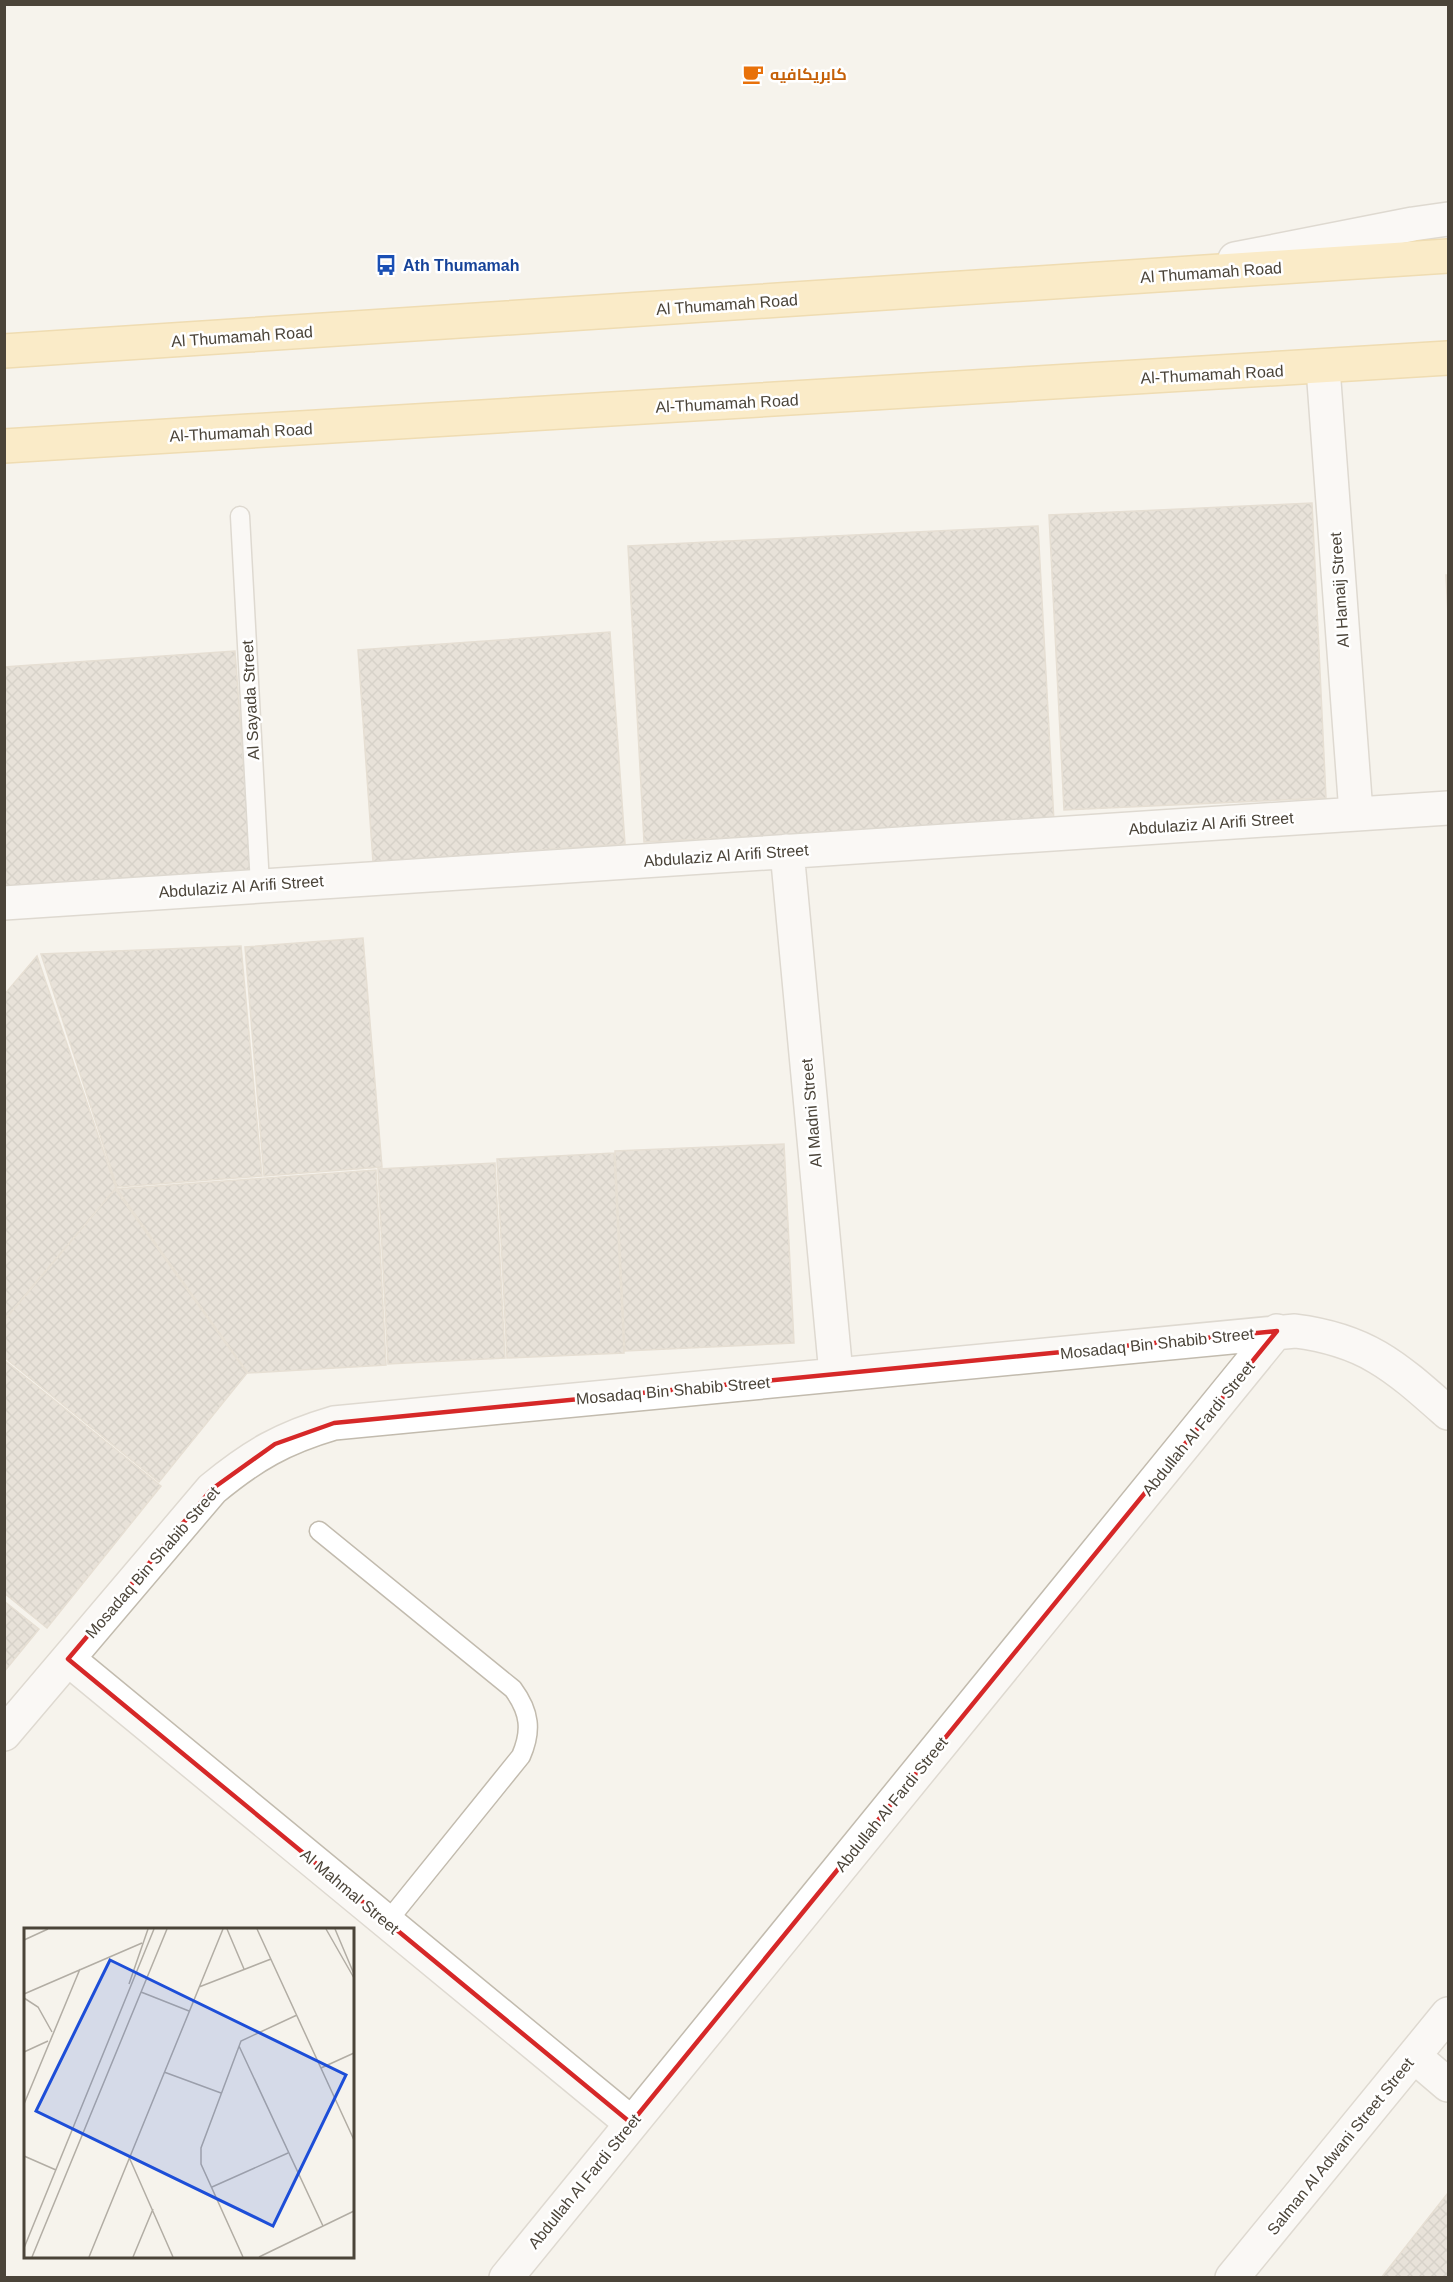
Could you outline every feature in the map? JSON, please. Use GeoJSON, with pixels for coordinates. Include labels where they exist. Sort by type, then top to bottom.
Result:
{"type":"FeatureCollection","features":[{"type":"Feature","properties":{"kind":"main road","name":"Al Thumamah Road"},"geometry":{"type":"LineString","coordinates":[[4,351],[1449,256]]}},
{"type":"Feature","properties":{"kind":"main road","name":"Al-Thumamah Road"},"geometry":{"type":"LineString","coordinates":[[4,446],[1323,368],[1449,358]]}},
{"type":"Feature","properties":{"kind":"street"},"geometry":{"type":"LineString","coordinates":[[1151,276],[1413,224],[1449,219]]}},
{"type":"Feature","properties":{"kind":"street","name":"Al Hamaij Street"},"geometry":{"type":"LineString","coordinates":[[1323,368],[1356,813]]}},
{"type":"Feature","properties":{"kind":"street","name":"Abdulaziz Al Arifi Street"},"geometry":{"type":"LineString","coordinates":[[4,903],[1449,808]]}},
{"type":"Feature","properties":{"kind":"street","name":"Al Madni Street"},"geometry":{"type":"LineString","coordinates":[[787,851],[836,1374]]}},
{"type":"Feature","properties":{"kind":"street","name":"Mosadaq Bin Shabib Street"},"geometry":{"type":"LineString","coordinates":[[4,1734],[212,1489],[242,1464],[275,1444],[334,1423],[1277,1331],[1321,1334],[1370,1351],[1392,1364],[1449,1413]]}},
{"type":"Feature","properties":{"kind":"street","name":"Abdullah Al Fardi Street"},"geometry":{"type":"LineString","coordinates":[[506,2277],[1277,1331]]}},
{"type":"Feature","properties":{"kind":"street","name":"Al Mahmal Street"},"geometry":{"type":"LineString","coordinates":[[68,1659],[631,2123]]}},
{"type":"Feature","properties":{"kind":"street","name":"Salman Al Adwani Street Street"},"geometry":{"type":"LineString","coordinates":[[1232,2277],[1449,2014]]}},
{"type":"Feature","properties":{"kind":"street"},"geometry":{"type":"LineString","coordinates":[[1414,2056],[1449,2085]]}},
{"type":"Feature","properties":{"kind":"lane","name":"Al Sayada Street"},"geometry":{"type":"LineString","coordinates":[[240,516],[260,885]]}},
{"type":"Feature","properties":{"kind":"lane"},"geometry":{"type":"LineString","coordinates":[[319,1531],[513,1689],[522,1701],[527,1714],[529,1729],[521,1756],[387,1922]]}},
{"type":"Feature","properties":{"kind":"highlighted area"},"geometry":{"type":"Polygon","coordinates":[[[1277,1331],[631,2123],[68,1659],[212,1489],[275,1444],[334,1423],[1277,1331]]]}},
{"type":"Feature","properties":{"kind":"building"},"geometry":{"type":"Polygon","coordinates":[[[1312,503],[1326,798],[1064,810],[1049,515],[1312,503]]]}},
{"type":"Feature","properties":{"kind":"building"},"geometry":{"type":"Polygon","coordinates":[[[1038,526],[1054,822],[644,842],[628,546],[1038,526]]]}},
{"type":"Feature","properties":{"kind":"building"},"geometry":{"type":"Polygon","coordinates":[[[1446,575],[1448,575],[1448,615],[1446,575]]]}},
{"type":"Feature","properties":{"kind":"building"},"geometry":{"type":"Polygon","coordinates":[[[610,632],[625,844],[373,862],[358,650],[610,632]]]}},
{"type":"Feature","properties":{"kind":"building"},"geometry":{"type":"Polygon","coordinates":[[[235,651],[252,878],[4,896],[4,667],[235,651]]]}},
{"type":"Feature","properties":{"kind":"building"},"geometry":{"type":"Polygon","coordinates":[[[363,938],[382,1167],[264,1176],[245,947],[363,938]]]}},
{"type":"Feature","properties":{"kind":"building"},"geometry":{"type":"Polygon","coordinates":[[[241,946],[262,1176],[117,1187],[41,954],[241,946]]]}},
{"type":"Feature","properties":{"kind":"building"},"geometry":{"type":"Polygon","coordinates":[[[37,956],[116,1188],[4,1320],[4,995],[37,956]]]}},
{"type":"Feature","properties":{"kind":"building"},"geometry":{"type":"Polygon","coordinates":[[[784,1144],[794,1343],[625,1351],[615,1151],[784,1144]]]}},
{"type":"Feature","properties":{"kind":"building"},"geometry":{"type":"Polygon","coordinates":[[[614,1153],[624,1353],[507,1358],[497,1159],[614,1153]]]}},
{"type":"Feature","properties":{"kind":"building"},"geometry":{"type":"Polygon","coordinates":[[[495,1163],[505,1358],[388,1364],[378,1169],[495,1163]]]}},
{"type":"Feature","properties":{"kind":"building"},"geometry":{"type":"Polygon","coordinates":[[[376,1170],[386,1365],[248,1373],[117,1189],[376,1170]]]}},
{"type":"Feature","properties":{"kind":"building"},"geometry":{"type":"Polygon","coordinates":[[[115,1189],[247,1373],[159,1482],[4,1357],[4,1321],[115,1189]]]}},
{"type":"Feature","properties":{"kind":"building"},"geometry":{"type":"Polygon","coordinates":[[[4,1360],[161,1486],[47,1628],[4,1593],[4,1360]]]}},
{"type":"Feature","properties":{"kind":"building"},"geometry":{"type":"Polygon","coordinates":[[[4,1601],[39,1629],[4,1672],[4,1601]]]}},
{"type":"Feature","properties":{"kind":"building"},"geometry":{"type":"Polygon","coordinates":[[[1448,2193],[1448,2278],[1381,2278],[1448,2193]]]}},
{"type":"Feature","properties":{"kind":"place","name":"كابريكافيه"},"geometry":{"type":"Point","coordinates":[753,74]}},
{"type":"Feature","properties":{"kind":"place","name":"Ath Thumamah"},"geometry":{"type":"Point","coordinates":[386,265]}}]}
